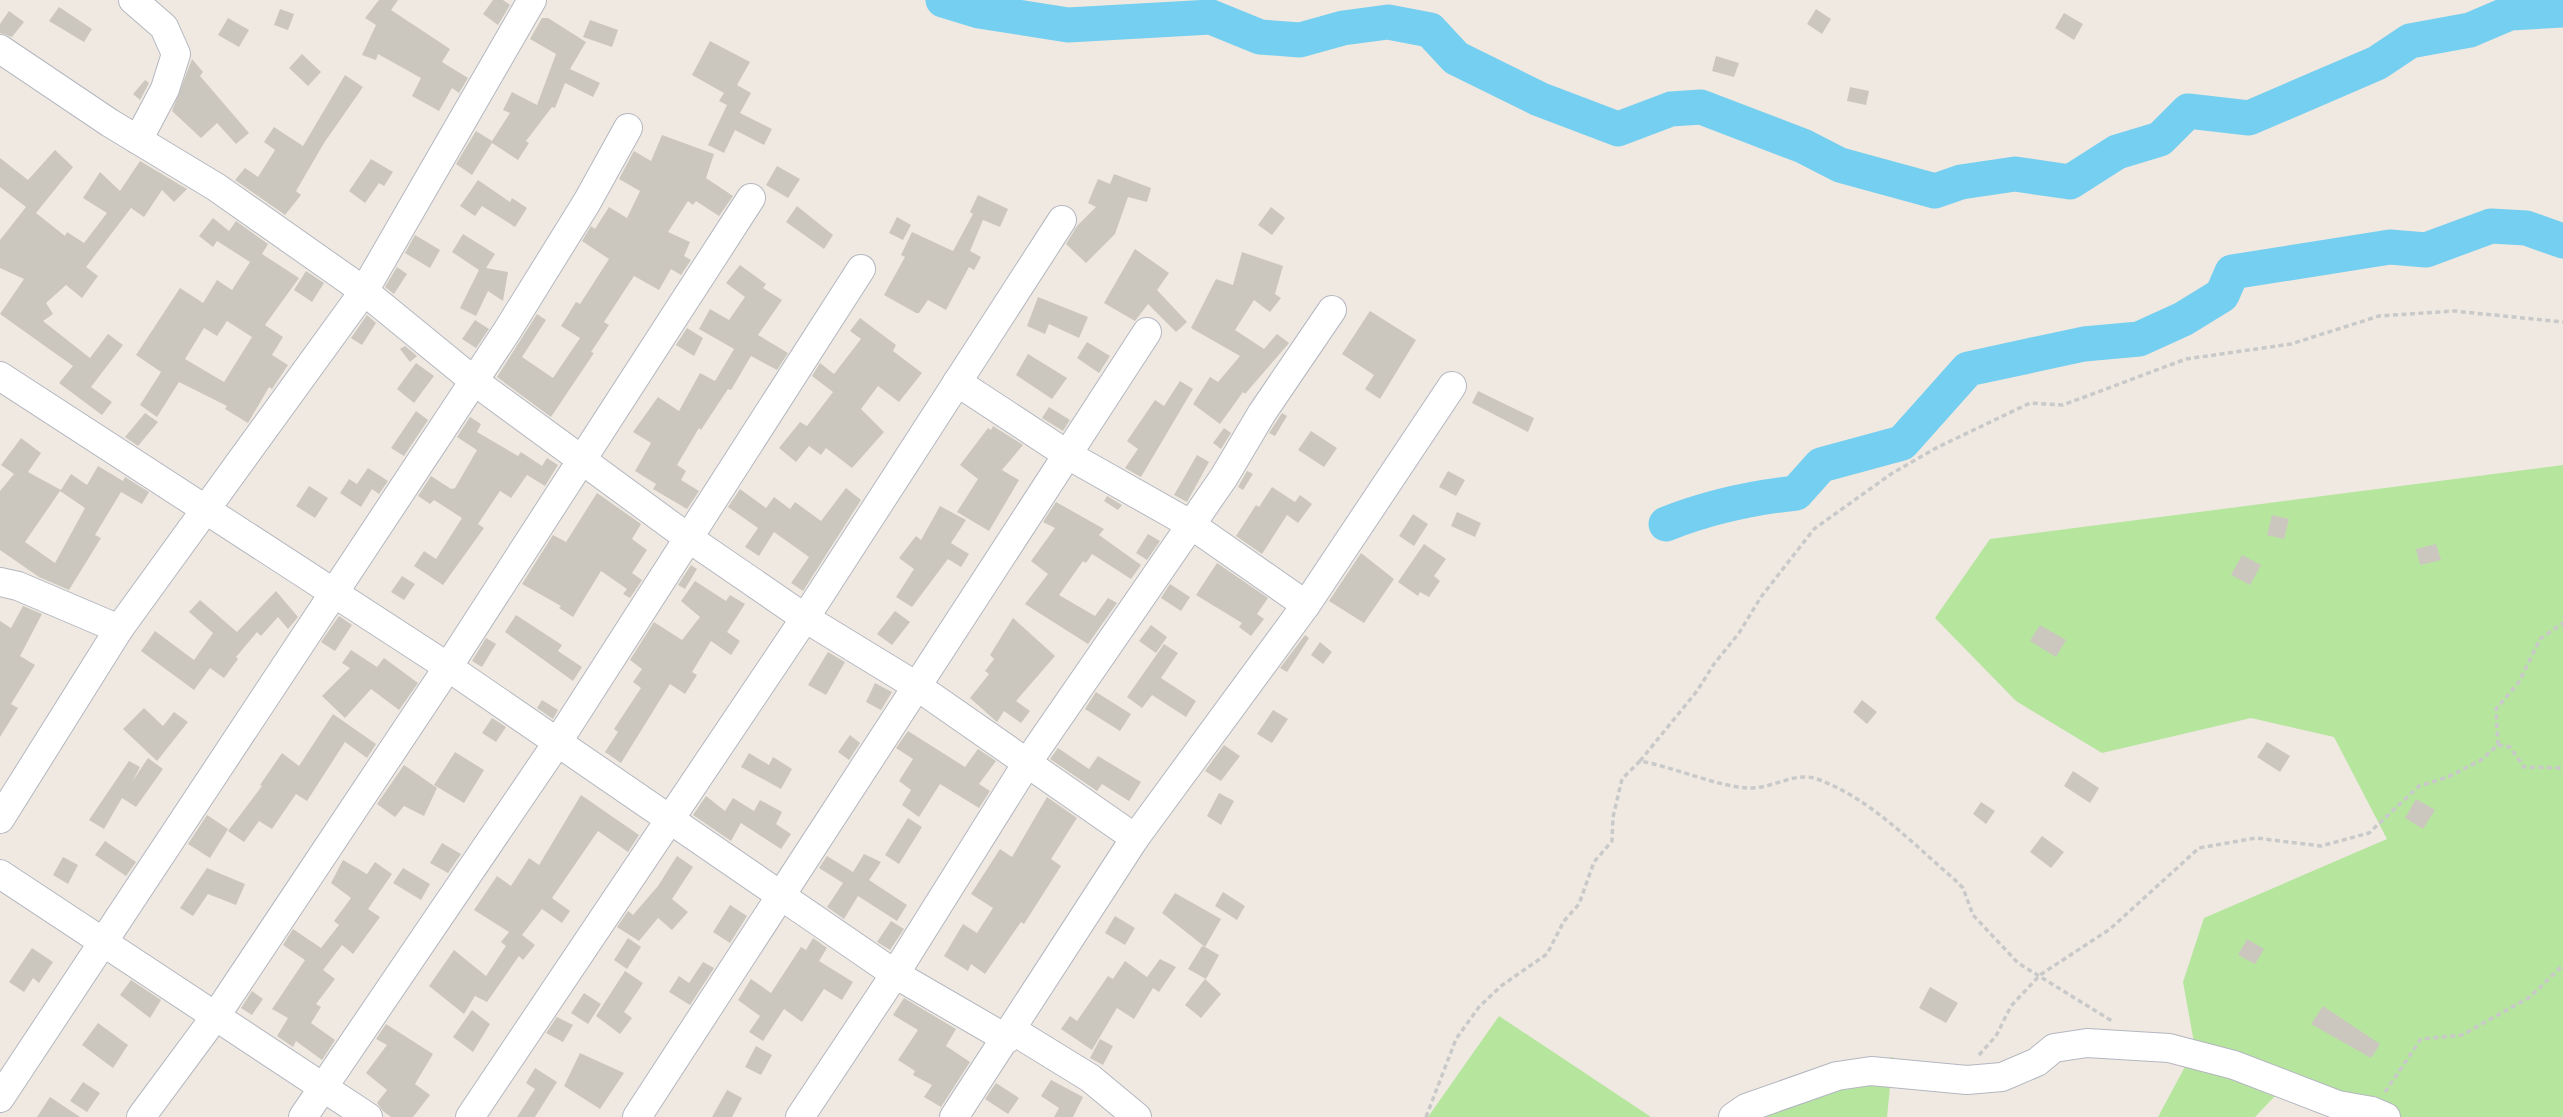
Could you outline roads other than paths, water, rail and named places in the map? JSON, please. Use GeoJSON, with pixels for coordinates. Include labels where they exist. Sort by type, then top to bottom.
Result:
{"type":"FeatureCollection","features":[{"type":"Feature","properties":{"kind":"street"},"geometry":{"type":"LineString","coordinates":[[133,0],[164,27],[176,54],[165,89],[138,140]]}},
{"type":"Feature","properties":{"kind":"street"},"geometry":{"type":"LineString","coordinates":[[0,819],[119,629],[207,513],[364,291],[532,0]]}},
{"type":"Feature","properties":{"kind":"street"},"geometry":{"type":"LineString","coordinates":[[0,49],[138,140],[216,187],[364,291],[474,381],[687,537],[805,618],[918,687],[1135,838]]}},
{"type":"Feature","properties":{"kind":"street"},"geometry":{"type":"LineString","coordinates":[[0,1098],[474,381],[587,202],[628,128]]}},
{"type":"Feature","properties":{"kind":"street"},"geometry":{"type":"LineString","coordinates":[[141,1117],[215,1017],[448,667],[751,198]]}},
{"type":"Feature","properties":{"kind":"street"},"geometry":{"type":"LineString","coordinates":[[470,1117],[805,618],[1062,220]]}},
{"type":"Feature","properties":{"kind":"street"},"geometry":{"type":"LineString","coordinates":[[303,1117],[557,743],[861,269]]}},
{"type":"Feature","properties":{"kind":"street"},"geometry":{"type":"LineString","coordinates":[[800,1117],[895,974],[1027,763],[1224,477],[1262,413],[1332,310]]}},
{"type":"Feature","properties":{"kind":"street"},"geometry":{"type":"LineString","coordinates":[[637,1117],[1147,331]]}},
{"type":"Feature","properties":{"kind":"street"},"geometry":{"type":"LineString","coordinates":[[0,376],[207,513],[448,667],[895,974],[1090,1079],[1137,1117]]}},
{"type":"Feature","properties":{"kind":"street"},"geometry":{"type":"LineString","coordinates":[[957,382],[1068,455],[1190,524],[1306,605]]}},
{"type":"Feature","properties":{"kind":"street"},"geometry":{"type":"LineString","coordinates":[[954,1117],[1135,838],[1306,605],[1452,386]]}},
{"type":"Feature","properties":{"kind":"street"},"geometry":{"type":"LineString","coordinates":[[0,582],[119,629]]}},
{"type":"Feature","properties":{"kind":"street"},"geometry":{"type":"LineString","coordinates":[[0,874],[368,1117]]}},
{"type":"Feature","properties":{"kind":"street"},"geometry":{"type":"LineString","coordinates":[[1733,1117],[1746,1108],[1837,1076],[1871,1072],[1966,1080],[2002,1077],[2037,1062],[2054,1048],[2087,1043],[2169,1048],[2234,1065],[2338,1105],[2379,1114]]}},
{"type":"Feature","properties":{"kind":"waterway"},"geometry":{"type":"LineString","coordinates":[[943,0],[979,11],[1068,25],[1211,17],[1260,37],[1300,40],[1343,28],[1388,22],[1430,30],[1456,58],[1539,99],[1618,129],[1671,109],[1701,107],[1803,146],[1840,165],[1935,191],[1961,182],[2015,174],[2070,182],[2117,152],[2160,139],[2188,111],[2249,118],[2377,63],[2410,41],[2470,30],[2510,13],[2563,10]]}},
{"type":"Feature","properties":{"kind":"waterway"},"geometry":{"type":"LineString","coordinates":[[1666,524],[1730,504],[1796,493],[1821,465],[1902,443],[1968,369],[2084,344],[2139,339],[2183,319],[2222,295],[2232,272],[2390,247],[2426,250],[2491,226],[2526,228],[2563,241]]}}]}
